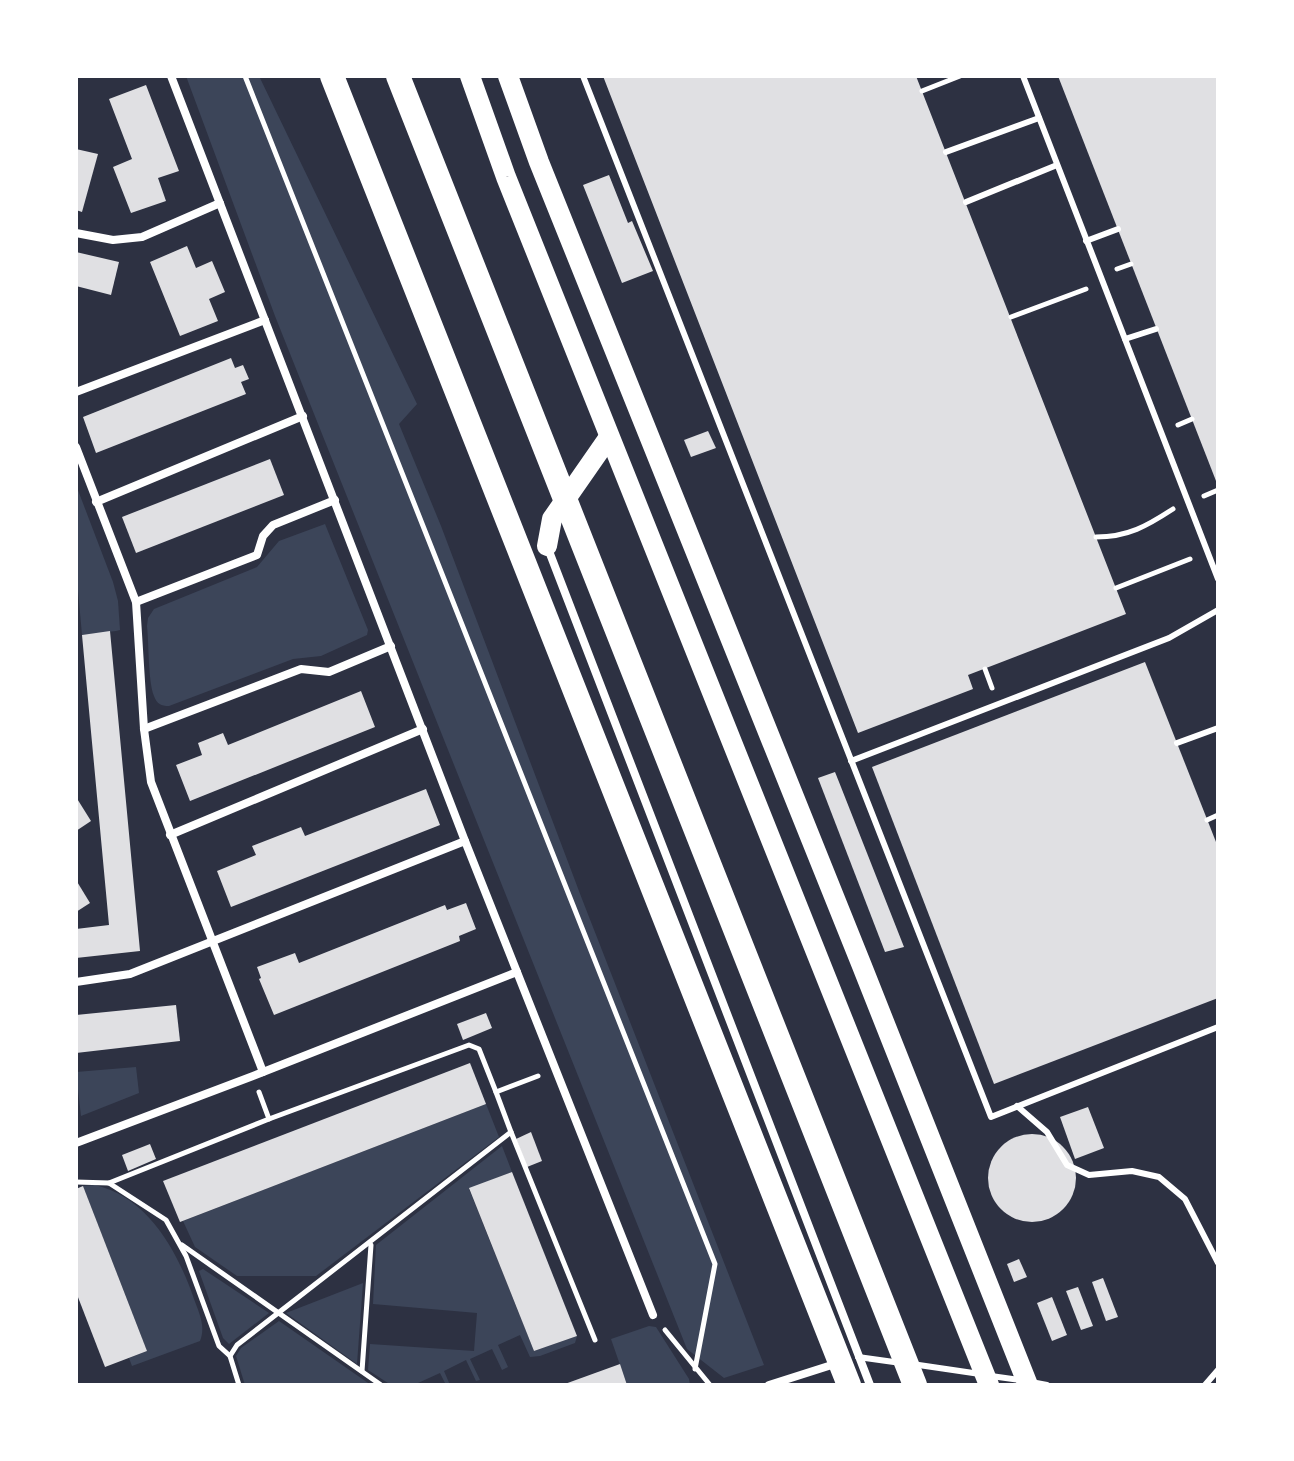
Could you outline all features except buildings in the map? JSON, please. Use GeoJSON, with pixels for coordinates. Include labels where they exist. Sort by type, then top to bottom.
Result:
{"type":"FeatureCollection","features":[{"type":"Feature","properties":{"kind":"highway"},"geometry":{"type":"LineString","coordinates":[[332,76],[849,1385]]}},
{"type":"Feature","properties":{"kind":"highway"},"geometry":{"type":"LineString","coordinates":[[398,76],[915,1385]]}},
{"type":"Feature","properties":{"kind":"main road"},"geometry":{"type":"LineString","coordinates":[[470,76],[506,177],[609,437],[829,979],[989,1385]]}},
{"type":"Feature","properties":{"kind":"main road"},"geometry":{"type":"LineString","coordinates":[[508,76],[539,162],[1028,1385]]}},
{"type":"Feature","properties":{"kind":"main road"},"geometry":{"type":"LineString","coordinates":[[547,546],[552,519],[609,437]]}},
{"type":"Feature","properties":{"kind":"street"},"geometry":{"type":"LineString","coordinates":[[171,76],[465,841],[653,1315]]}},
{"type":"Feature","properties":{"kind":"street"},"geometry":{"type":"LineString","coordinates":[[76,233],[113,240],[142,237],[220,203]]}},
{"type":"Feature","properties":{"kind":"street"},"geometry":{"type":"LineString","coordinates":[[76,392],[265,320]]}},
{"type":"Feature","properties":{"kind":"street"},"geometry":{"type":"LineString","coordinates":[[96,502],[303,416]]}},
{"type":"Feature","properties":{"kind":"street"},"geometry":{"type":"LineString","coordinates":[[76,447],[136,602],[144,729],[151,782],[263,1072]]}},
{"type":"Feature","properties":{"kind":"street"},"geometry":{"type":"LineString","coordinates":[[136,602],[257,555],[263,536],[273,525],[335,500]]}},
{"type":"Feature","properties":{"kind":"street"},"geometry":{"type":"LineString","coordinates":[[547,546],[870,1385]]}},
{"type":"Feature","properties":{"kind":"street"},"geometry":{"type":"LineString","coordinates":[[144,729],[301,669],[329,672],[391,646]]}},
{"type":"Feature","properties":{"kind":"street"},"geometry":{"type":"LineString","coordinates":[[170,835],[423,729]]}},
{"type":"Feature","properties":{"kind":"street"},"geometry":{"type":"LineString","coordinates":[[76,982],[130,974],[465,841]]}},
{"type":"Feature","properties":{"kind":"street"},"geometry":{"type":"LineString","coordinates":[[76,1143],[517,972]]}},
{"type":"Feature","properties":{"kind":"street"},"geometry":{"type":"LineString","coordinates":[[769,1385],[858,1357]]}},
{"type":"Feature","properties":{"kind":"lane"},"geometry":{"type":"LineString","coordinates":[[583,76],[991,1117],[1218,1027]]}},
{"type":"Feature","properties":{"kind":"lane"},"geometry":{"type":"LineString","coordinates":[[1023,76],[1218,579]]}},
{"type":"Feature","properties":{"kind":"lane"},"geometry":{"type":"LineString","coordinates":[[946,152],[1039,118]]}},
{"type":"Feature","properties":{"kind":"lane"},"geometry":{"type":"LineString","coordinates":[[966,202],[1057,165]]}},
{"type":"Feature","properties":{"kind":"lane"},"geometry":{"type":"LineString","coordinates":[[1086,241],[1118,229]]}},
{"type":"Feature","properties":{"kind":"lane"},"geometry":{"type":"LineString","coordinates":[[1125,339],[1156,329]]}},
{"type":"Feature","properties":{"kind":"lane"},"geometry":{"type":"LineString","coordinates":[[851,761],[1169,638],[1218,610]]}},
{"type":"Feature","properties":{"kind":"lane"},"geometry":{"type":"LineString","coordinates":[[1177,743],[1218,728]]}},
{"type":"Feature","properties":{"kind":"lane"},"geometry":{"type":"LineString","coordinates":[[1017,1106],[1047,1132],[1067,1165],[1089,1175],[1132,1171],[1159,1177],[1185,1199],[1218,1263]]}},
{"type":"Feature","properties":{"kind":"lane"},"geometry":{"type":"LineString","coordinates":[[858,1357],[1047,1385]]}},
{"type":"Feature","properties":{"kind":"lane"},"geometry":{"type":"LineString","coordinates":[[1205,1385],[1218,1370]]}},
{"type":"Feature","properties":{"kind":"path"},"geometry":{"type":"LineString","coordinates":[[245,76],[715,1264],[695,1369]]}},
{"type":"Feature","properties":{"kind":"path"},"geometry":{"type":"LineString","coordinates":[[922,91],[960,76]]}},
{"type":"Feature","properties":{"kind":"path"},"geometry":{"type":"LineString","coordinates":[[1011,317],[1092,287],[1105,273],[1131,264]]}},
{"type":"Feature","properties":{"kind":"path"},"geometry":{"type":"LineString","coordinates":[[1096,537],[1117,537],[1146,526],[1178,506],[1218,490]]}},
{"type":"Feature","properties":{"kind":"path"},"geometry":{"type":"LineString","coordinates":[[1116,588],[1208,552]]}},
{"type":"Feature","properties":{"kind":"path"},"geometry":{"type":"LineString","coordinates":[[1207,820],[1218,815]]}},
{"type":"Feature","properties":{"kind":"path"},"geometry":{"type":"LineString","coordinates":[[109,1183],[269,1119],[469,1045],[479,1049],[595,1340]]}},
{"type":"Feature","properties":{"kind":"path"},"geometry":{"type":"LineString","coordinates":[[496,1092],[556,1069]]}},
{"type":"Feature","properties":{"kind":"path"},"geometry":{"type":"LineString","coordinates":[[230,1356],[237,1345],[511,1132]]}},
{"type":"Feature","properties":{"kind":"path"},"geometry":{"type":"LineString","coordinates":[[76,1182],[109,1183],[166,1220],[180,1244],[219,1346],[230,1356],[239,1385]]}},
{"type":"Feature","properties":{"kind":"path"},"geometry":{"type":"LineString","coordinates":[[362,1372],[371,1243]]}},
{"type":"Feature","properties":{"kind":"path"},"geometry":{"type":"LineString","coordinates":[[180,1244],[381,1385]]}},
{"type":"Feature","properties":{"kind":"path"},"geometry":{"type":"LineString","coordinates":[[653,1315],[710,1385]]}},
{"type":"Feature","properties":{"kind":"shaded area"},"geometry":{"type":"Polygon","coordinates":[[[186,76],[259,76],[417,404],[399,424],[764,1365],[724,1378],[687,1349],[275,316],[186,76]]]}},
{"type":"Feature","properties":{"kind":"shaded area"},"geometry":{"type":"Polygon","coordinates":[[[76,485],[113,582],[120,630],[82,635],[76,568],[76,485]]]}},
{"type":"Feature","properties":{"kind":"shaded area"},"geometry":{"type":"Polygon","coordinates":[[[325,524],[368,630],[367,635],[321,656],[293,659],[169,706],[158,703],[151,681],[147,626],[154,609],[257,567],[279,541],[325,524]]]}},
{"type":"Feature","properties":{"kind":"shaded area"},"geometry":{"type":"Polygon","coordinates":[[[136,1067],[139,1093],[81,1116],[76,1072],[136,1067]]]}},
{"type":"Feature","properties":{"kind":"shaded area"},"geometry":{"type":"Polygon","coordinates":[[[486,1104],[499,1137],[316,1276],[237,1276],[195,1247],[183,1221],[486,1104]]]}},
{"type":"Feature","properties":{"kind":"shaded area"},"geometry":{"type":"Polygon","coordinates":[[[502,1146],[512,1172],[469,1189],[534,1351],[577,1336],[575,1343],[530,1357],[520,1335],[498,1345],[508,1367],[502,1370],[492,1349],[470,1359],[480,1380],[476,1381],[466,1360],[444,1371],[450,1385],[446,1385],[440,1373],[418,1385],[391,1385],[368,1370],[370,1344],[474,1351],[477,1313],[373,1304],[376,1245],[502,1146]]]}},
{"type":"Feature","properties":{"kind":"shaded area"},"geometry":{"type":"Polygon","coordinates":[[[95,1185],[131,1201],[170,1245],[200,1314],[200,1341],[132,1366],[129,1358],[147,1351],[83,1186],[95,1185]]]}},
{"type":"Feature","properties":{"kind":"shaded area"},"geometry":{"type":"Polygon","coordinates":[[[203,1269],[269,1313],[229,1344],[223,1338],[199,1271],[203,1269]]]}},
{"type":"Feature","properties":{"kind":"shaded area"},"geometry":{"type":"Polygon","coordinates":[[[363,1283],[357,1364],[286,1313],[363,1283]]]}},
{"type":"Feature","properties":{"kind":"shaded area"},"geometry":{"type":"Polygon","coordinates":[[[279,1321],[371,1385],[245,1385],[236,1356],[241,1348],[279,1321]]]}},
{"type":"Feature","properties":{"kind":"shaded area"},"geometry":{"type":"Polygon","coordinates":[[[649,1326],[656,1327],[690,1385],[627,1385],[611,1339],[649,1326]]]}}]}
